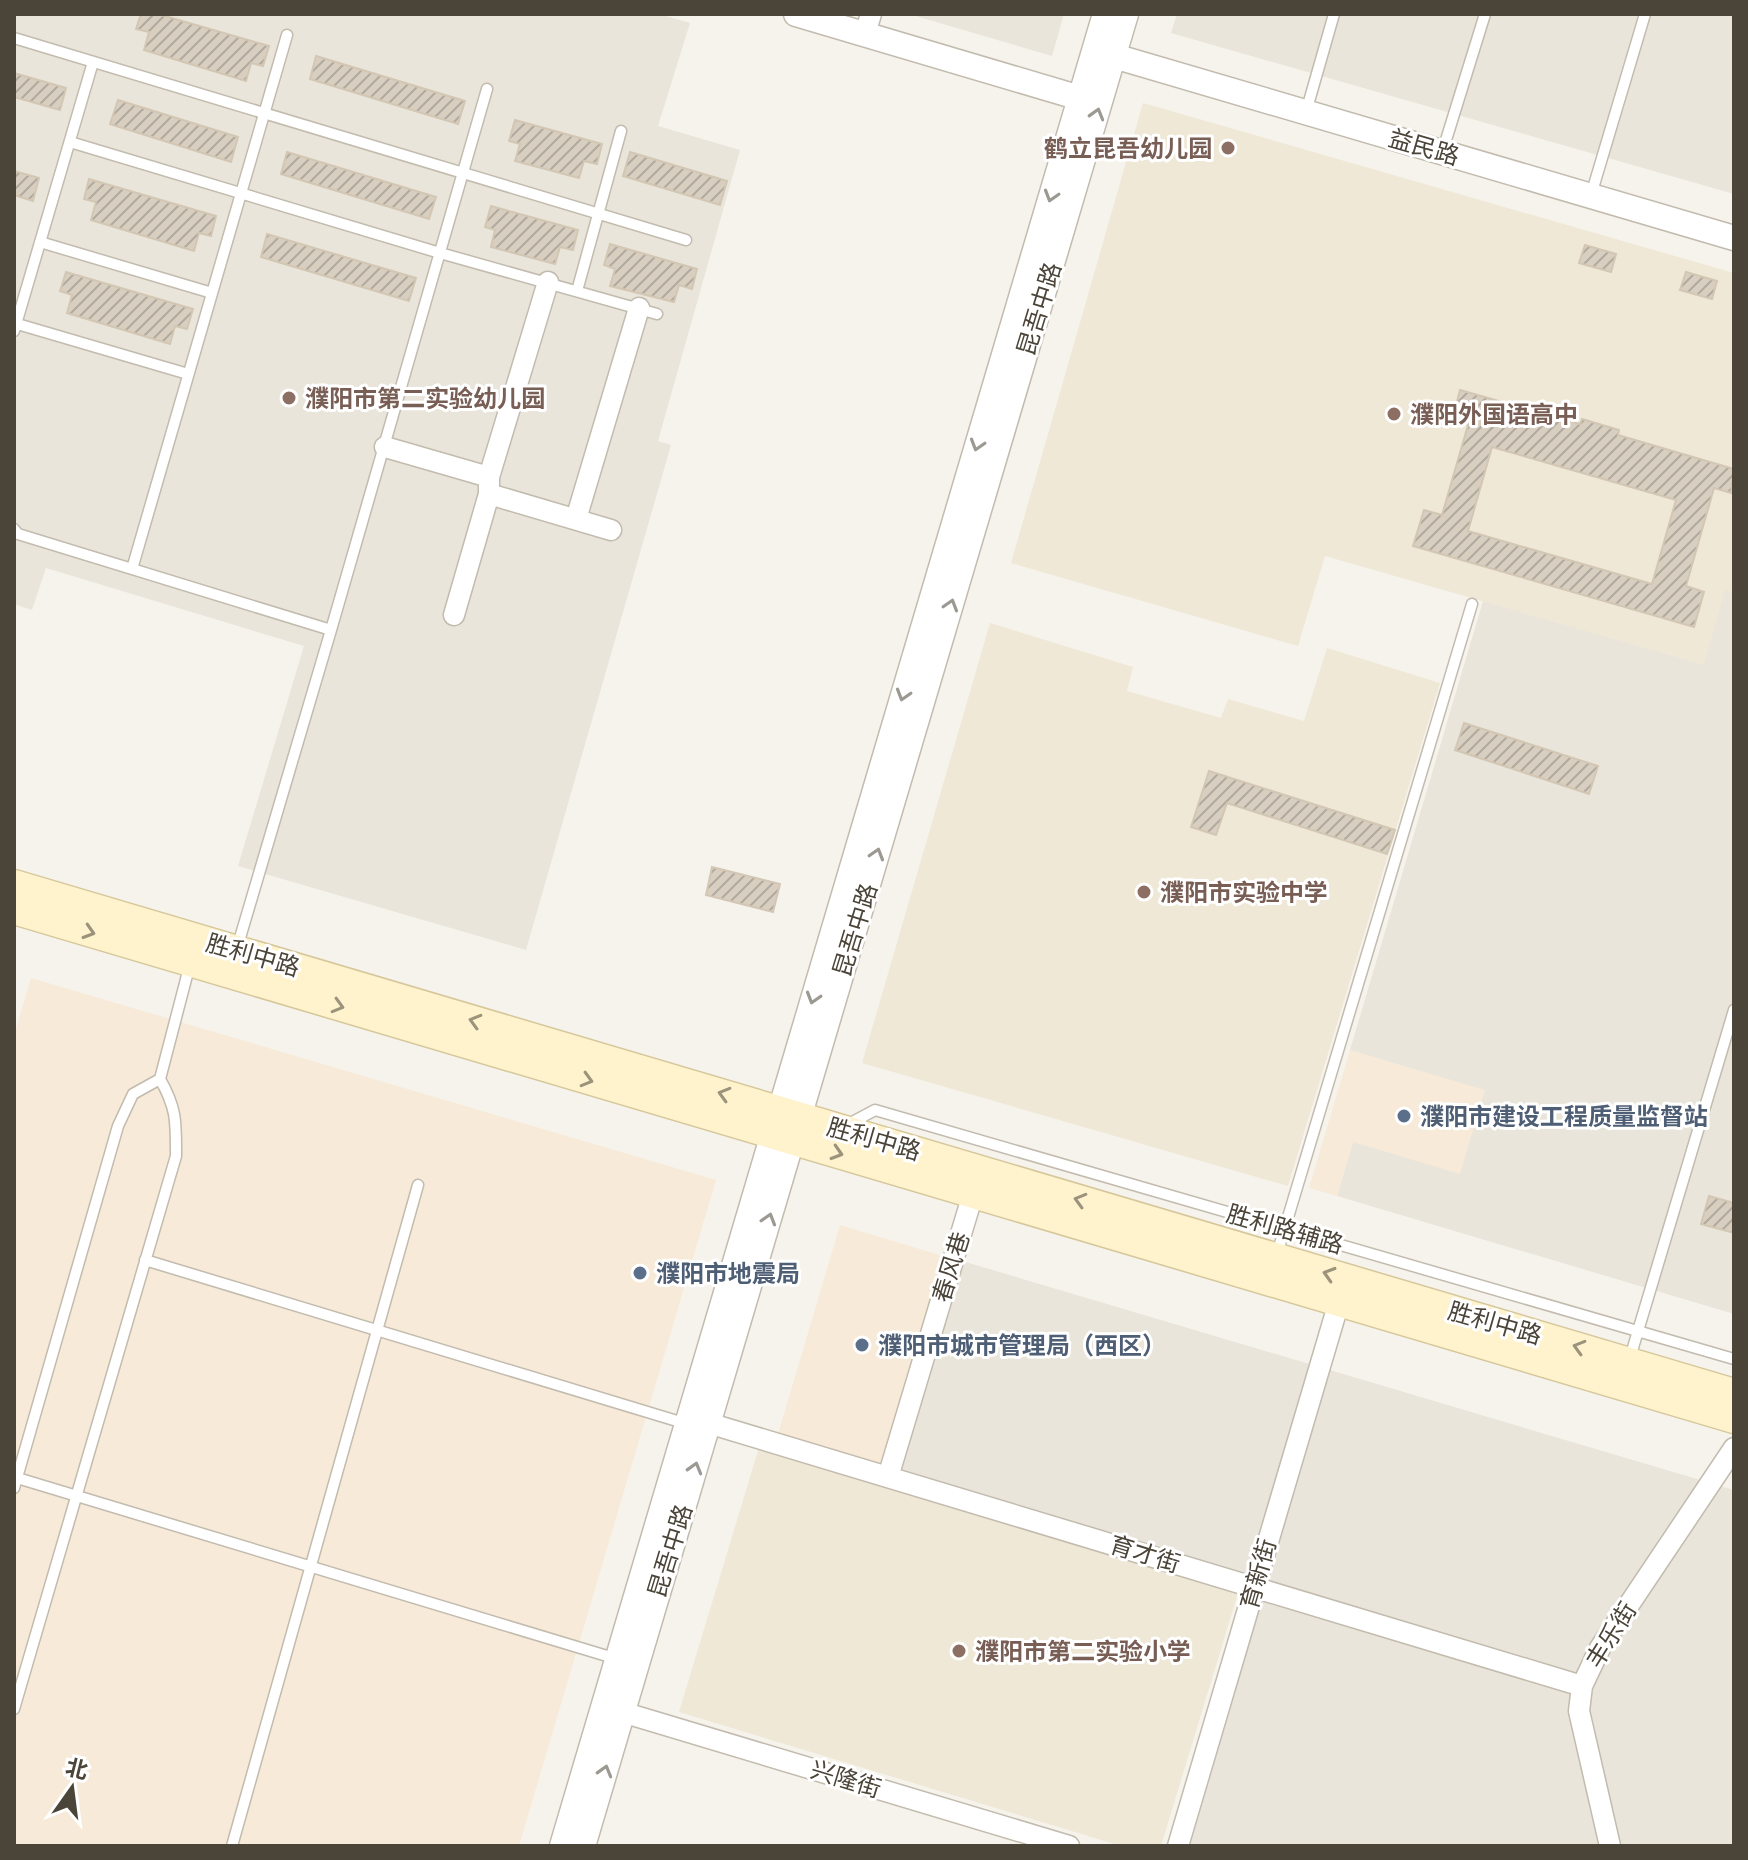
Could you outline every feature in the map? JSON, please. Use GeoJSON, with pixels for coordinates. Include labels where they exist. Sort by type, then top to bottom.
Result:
{"type":"FeatureCollection","features":[{"type":"Feature","properties":{"kind":"main road","name":"胜利中路"},"geometry":{"type":"LineString","coordinates":[[14,884],[236,950],[786,1125],[973,1194],[1734,1419]]}},
{"type":"Feature","properties":{"kind":"main road","name":"胜利中路"},"geometry":{"type":"LineString","coordinates":[[14,910],[190,962],[786,1125],[840,1129],[1734,1393]]}},
{"type":"Feature","properties":{"kind":"street"},"geometry":{"type":"LineString","coordinates":[[796,14],[868,24],[1080,98]]}},
{"type":"Feature","properties":{"kind":"street","name":"昆吾中路"},"geometry":{"type":"LineString","coordinates":[[786,1125],[1105,14]]}},
{"type":"Feature","properties":{"kind":"street","name":"昆吾中路"},"geometry":{"type":"LineString","coordinates":[[583,1846],[622,1712],[697,1423],[1126,14]]}},
{"type":"Feature","properties":{"kind":"street","name":"益民路"},"geometry":{"type":"LineString","coordinates":[[1114,56],[1734,238]]}},
{"type":"Feature","properties":{"kind":"street"},"geometry":{"type":"LineString","coordinates":[[454,615],[548,282]]}},
{"type":"Feature","properties":{"kind":"street"},"geometry":{"type":"LineString","coordinates":[[576,519],[648,311]]}},
{"type":"Feature","properties":{"kind":"street"},"geometry":{"type":"LineString","coordinates":[[385,447],[611,530]]}},
{"type":"Feature","properties":{"kind":"street","name":"春风巷"},"geometry":{"type":"LineString","coordinates":[[888,1477],[973,1194]]}},
{"type":"Feature","properties":{"kind":"street","name":"育新街"},"geometry":{"type":"LineString","coordinates":[[1178,1846],[1339,1302]]}},
{"type":"Feature","properties":{"kind":"street","name":"昆吾中路"},"geometry":{"type":"LineString","coordinates":[[562,1846],[617,1659],[697,1423]]}},
{"type":"Feature","properties":{"kind":"street","name":"育才街"},"geometry":{"type":"LineString","coordinates":[[697,1423],[888,1477],[1582,1686]]}},
{"type":"Feature","properties":{"kind":"street","name":"丰乐街"},"geometry":{"type":"LineString","coordinates":[[1610,1846],[1579,1711],[1582,1686],[1600,1648],[1734,1448]]}},
{"type":"Feature","properties":{"kind":"street","name":"兴隆街"},"geometry":{"type":"LineString","coordinates":[[622,1712],[1069,1846]]}},
{"type":"Feature","properties":{"kind":"lane"},"geometry":{"type":"LineString","coordinates":[[1306,112],[1334,14]]}},
{"type":"Feature","properties":{"kind":"lane"},"geometry":{"type":"LineString","coordinates":[[1442,153],[1485,14]]}},
{"type":"Feature","properties":{"kind":"lane"},"geometry":{"type":"LineString","coordinates":[[1591,195],[1645,14]]}},
{"type":"Feature","properties":{"kind":"lane"},"geometry":{"type":"LineString","coordinates":[[132,569],[287,35]]}},
{"type":"Feature","properties":{"kind":"lane"},"geometry":{"type":"LineString","coordinates":[[14,38],[686,240]]}},
{"type":"Feature","properties":{"kind":"lane"},"geometry":{"type":"LineString","coordinates":[[93,62],[15,326],[188,374]]}},
{"type":"Feature","properties":{"kind":"lane"},"geometry":{"type":"LineString","coordinates":[[236,950],[487,89]]}},
{"type":"Feature","properties":{"kind":"lane"},"geometry":{"type":"LineString","coordinates":[[577,291],[621,131]]}},
{"type":"Feature","properties":{"kind":"lane"},"geometry":{"type":"LineString","coordinates":[[70,142],[440,253],[648,311]]}},
{"type":"Feature","properties":{"kind":"lane"},"geometry":{"type":"LineString","coordinates":[[40,242],[212,293]]}},
{"type":"Feature","properties":{"kind":"lane"},"geometry":{"type":"LineString","coordinates":[[14,529],[18,534],[331,630]]}},
{"type":"Feature","properties":{"kind":"lane"},"geometry":{"type":"LineString","coordinates":[[1276,1258],[1472,604]]}},
{"type":"Feature","properties":{"kind":"lane"},"geometry":{"type":"LineString","coordinates":[[14,1709],[176,1156],[172,1101],[160,1079],[190,962]]}},
{"type":"Feature","properties":{"kind":"lane"},"geometry":{"type":"LineString","coordinates":[[1629,1362],[1734,1010]]}},
{"type":"Feature","properties":{"kind":"lane"},"geometry":{"type":"LineString","coordinates":[[160,1079],[133,1094],[118,1126],[15,1481],[76,1496],[617,1659]]}},
{"type":"Feature","properties":{"kind":"lane","name":"胜利路辅路"},"geometry":{"type":"LineString","coordinates":[[840,1129],[875,1110],[1734,1359]]}},
{"type":"Feature","properties":{"kind":"lane"},"geometry":{"type":"LineString","coordinates":[[232,1846],[418,1185]]}},
{"type":"Feature","properties":{"kind":"lane"},"geometry":{"type":"LineString","coordinates":[[145,1260],[697,1423]]}},
{"type":"Feature","properties":{"kind":"shaded area"},"geometry":{"type":"Polygon","coordinates":[[[14,14],[659,14],[690,23],[658,126],[740,150],[658,441],[671,445],[526,950],[238,866],[304,646],[46,568],[32,610],[14,604],[14,14]]]}},
{"type":"Feature","properties":{"kind":"shaded area"},"geometry":{"type":"Polygon","coordinates":[[[909,14],[1064,14],[1052,56],[909,14]]]}},
{"type":"Feature","properties":{"kind":"shaded area"},"geometry":{"type":"Polygon","coordinates":[[[1177,14],[1734,14],[1734,194],[1171,33],[1177,14]]]}},
{"type":"Feature","properties":{"kind":"shaded area","name":"濮阳外国语高中"},"geometry":{"type":"Polygon","coordinates":[[[1143,103],[1734,273],[1734,592],[1725,590],[1704,665],[1325,556],[1298,646],[1011,563],[1143,103]]]}},
{"type":"Feature","properties":{"kind":"shaded area"},"geometry":{"type":"Polygon","coordinates":[[[1725,589],[1734,592],[1734,1314],[1337,1196],[1353,1142],[1485,1091],[1350,1050],[1483,601],[1703,664],[1725,589]]]}},
{"type":"Feature","properties":{"kind":"shaded area","name":"濮阳市实验中学"},"geometry":{"type":"Polygon","coordinates":[[[990,623],[1133,667],[1127,691],[1221,718],[1228,699],[1304,721],[1327,648],[1440,683],[1288,1186],[862,1063],[990,623]]]}},
{"type":"Feature","properties":{"kind":"shaded area"},"geometry":{"type":"Polygon","coordinates":[[[31,978],[716,1180],[519,1846],[14,1846],[14,1035],[31,978]]]}},
{"type":"Feature","properties":{"kind":"shaded area","name":"濮阳市建设工程质量监督站"},"geometry":{"type":"Polygon","coordinates":[[[1350,1050],[1485,1090],[1460,1174],[1353,1142],[1337,1196],[1309,1188],[1350,1050]]]}},
{"type":"Feature","properties":{"kind":"shaded area","name":"濮阳市城市管理局（西区）"},"geometry":{"type":"Polygon","coordinates":[[[840,1225],[946,1257],[884,1466],[778,1434],[840,1225]]]}},
{"type":"Feature","properties":{"kind":"shaded area"},"geometry":{"type":"Polygon","coordinates":[[[959,1260],[1734,1490],[1734,1846],[1190,1846],[1267,1584],[896,1473],[959,1260]]]}},
{"type":"Feature","properties":{"kind":"shaded area","name":"濮阳市第二实验小学"},"geometry":{"type":"Polygon","coordinates":[[[760,1444],[1239,1590],[1161,1846],[1121,1846],[679,1712],[760,1444]]]}},
{"type":"Feature","properties":{"kind":"building"},"geometry":{"type":"Polygon","coordinates":[[[141,14],[158,14],[269,46],[263,66],[251,63],[246,81],[144,50],[149,32],[136,29],[141,14]]]}},
{"type":"Feature","properties":{"kind":"building"},"geometry":{"type":"Polygon","coordinates":[[[316,56],[465,101],[458,124],[310,79],[316,56]]]}},
{"type":"Feature","properties":{"kind":"building"},"geometry":{"type":"Polygon","coordinates":[[[14,73],[66,88],[60,110],[14,97],[14,73]]]}},
{"type":"Feature","properties":{"kind":"building"},"geometry":{"type":"Polygon","coordinates":[[[118,100],[238,137],[231,162],[110,124],[118,100]]]}},
{"type":"Feature","properties":{"kind":"building"},"geometry":{"type":"Polygon","coordinates":[[[515,120],[602,144],[597,164],[584,161],[579,178],[515,161],[520,144],[509,141],[515,120]]]}},
{"type":"Feature","properties":{"kind":"building"},"geometry":{"type":"Polygon","coordinates":[[[287,152],[436,197],[429,219],[281,174],[287,152]]]}},
{"type":"Feature","properties":{"kind":"building"},"geometry":{"type":"Polygon","coordinates":[[[630,152],[727,181],[720,205],[623,176],[630,152]]]}},
{"type":"Feature","properties":{"kind":"building"},"geometry":{"type":"Polygon","coordinates":[[[14,171],[39,178],[33,201],[14,195],[14,171]]]}},
{"type":"Feature","properties":{"kind":"building"},"geometry":{"type":"Polygon","coordinates":[[[89,179],[216,216],[211,236],[199,233],[194,251],[91,220],[96,202],[84,199],[89,179]]]}},
{"type":"Feature","properties":{"kind":"building"},"geometry":{"type":"Polygon","coordinates":[[[491,206],[578,230],[573,250],[560,247],[555,264],[491,247],[495,230],[485,227],[491,206]]]}},
{"type":"Feature","properties":{"kind":"building"},"geometry":{"type":"Polygon","coordinates":[[[267,234],[416,278],[409,301],[261,257],[267,234]]]}},
{"type":"Feature","properties":{"kind":"building"},"geometry":{"type":"Polygon","coordinates":[[[610,244],[697,269],[692,289],[679,285],[674,302],[610,286],[615,269],[604,265],[610,244]]]}},
{"type":"Feature","properties":{"kind":"building"},"geometry":{"type":"Polygon","coordinates":[[[1585,245],[1616,254],[1611,272],[1579,263],[1585,245]]]}},
{"type":"Feature","properties":{"kind":"building"},"geometry":{"type":"Polygon","coordinates":[[[66,272],[193,309],[187,329],[175,326],[170,344],[67,313],[72,295],[60,291],[66,272]]]}},
{"type":"Feature","properties":{"kind":"building"},"geometry":{"type":"Polygon","coordinates":[[[1686,272],[1717,281],[1712,299],[1680,290],[1686,272]]]}},
{"type":"Feature","properties":{"kind":"building"},"geometry":{"type":"Polygon","coordinates":[[[1460,390],[1580,424],[1582,419],[1619,430],[1618,435],[1734,469],[1731,493],[1714,488],[1686,586],[1704,592],[1694,627],[1413,546],[1424,510],[1442,515],[1468,425],[1452,420],[1460,390]],[[1492,447],[1468,531],[1652,584],[1676,500],[1492,447]]]}},
{"type":"Feature","properties":{"kind":"building"},"geometry":{"type":"Polygon","coordinates":[[[1464,723],[1598,766],[1589,794],[1455,750],[1464,723]]]}},
{"type":"Feature","properties":{"kind":"building"},"geometry":{"type":"Polygon","coordinates":[[[1209,771],[1395,830],[1387,854],[1227,803],[1216,835],[1191,827],[1209,771]]]}},
{"type":"Feature","properties":{"kind":"building"},"geometry":{"type":"Polygon","coordinates":[[[712,867],[780,884],[773,912],[706,895],[712,867]]]}},
{"type":"Feature","properties":{"kind":"building"},"geometry":{"type":"Polygon","coordinates":[[[1709,1196],[1734,1203],[1734,1233],[1701,1224],[1709,1196]]]}},
{"type":"Feature","properties":{"kind":"place","name":"鹤立昆吾幼儿园"},"geometry":{"type":"Point","coordinates":[1228,148]}},
{"type":"Feature","properties":{"kind":"place","name":"濮阳市第二实验幼儿园"},"geometry":{"type":"Point","coordinates":[289,398]}},
{"type":"Feature","properties":{"kind":"place","name":"濮阳外国语高中"},"geometry":{"type":"Point","coordinates":[1394,414]}},
{"type":"Feature","properties":{"kind":"place","name":"濮阳市实验中学"},"geometry":{"type":"Point","coordinates":[1144,892]}},
{"type":"Feature","properties":{"kind":"place","name":"濮阳市建设工程质量监督站"},"geometry":{"type":"Point","coordinates":[1404,1116]}},
{"type":"Feature","properties":{"kind":"place","name":"濮阳市地震局"},"geometry":{"type":"Point","coordinates":[640,1273]}},
{"type":"Feature","properties":{"kind":"place","name":"濮阳市城市管理局（西区）"},"geometry":{"type":"Point","coordinates":[862,1345]}},
{"type":"Feature","properties":{"kind":"place","name":"濮阳市第二实验小学"},"geometry":{"type":"Point","coordinates":[959,1651]}}]}
